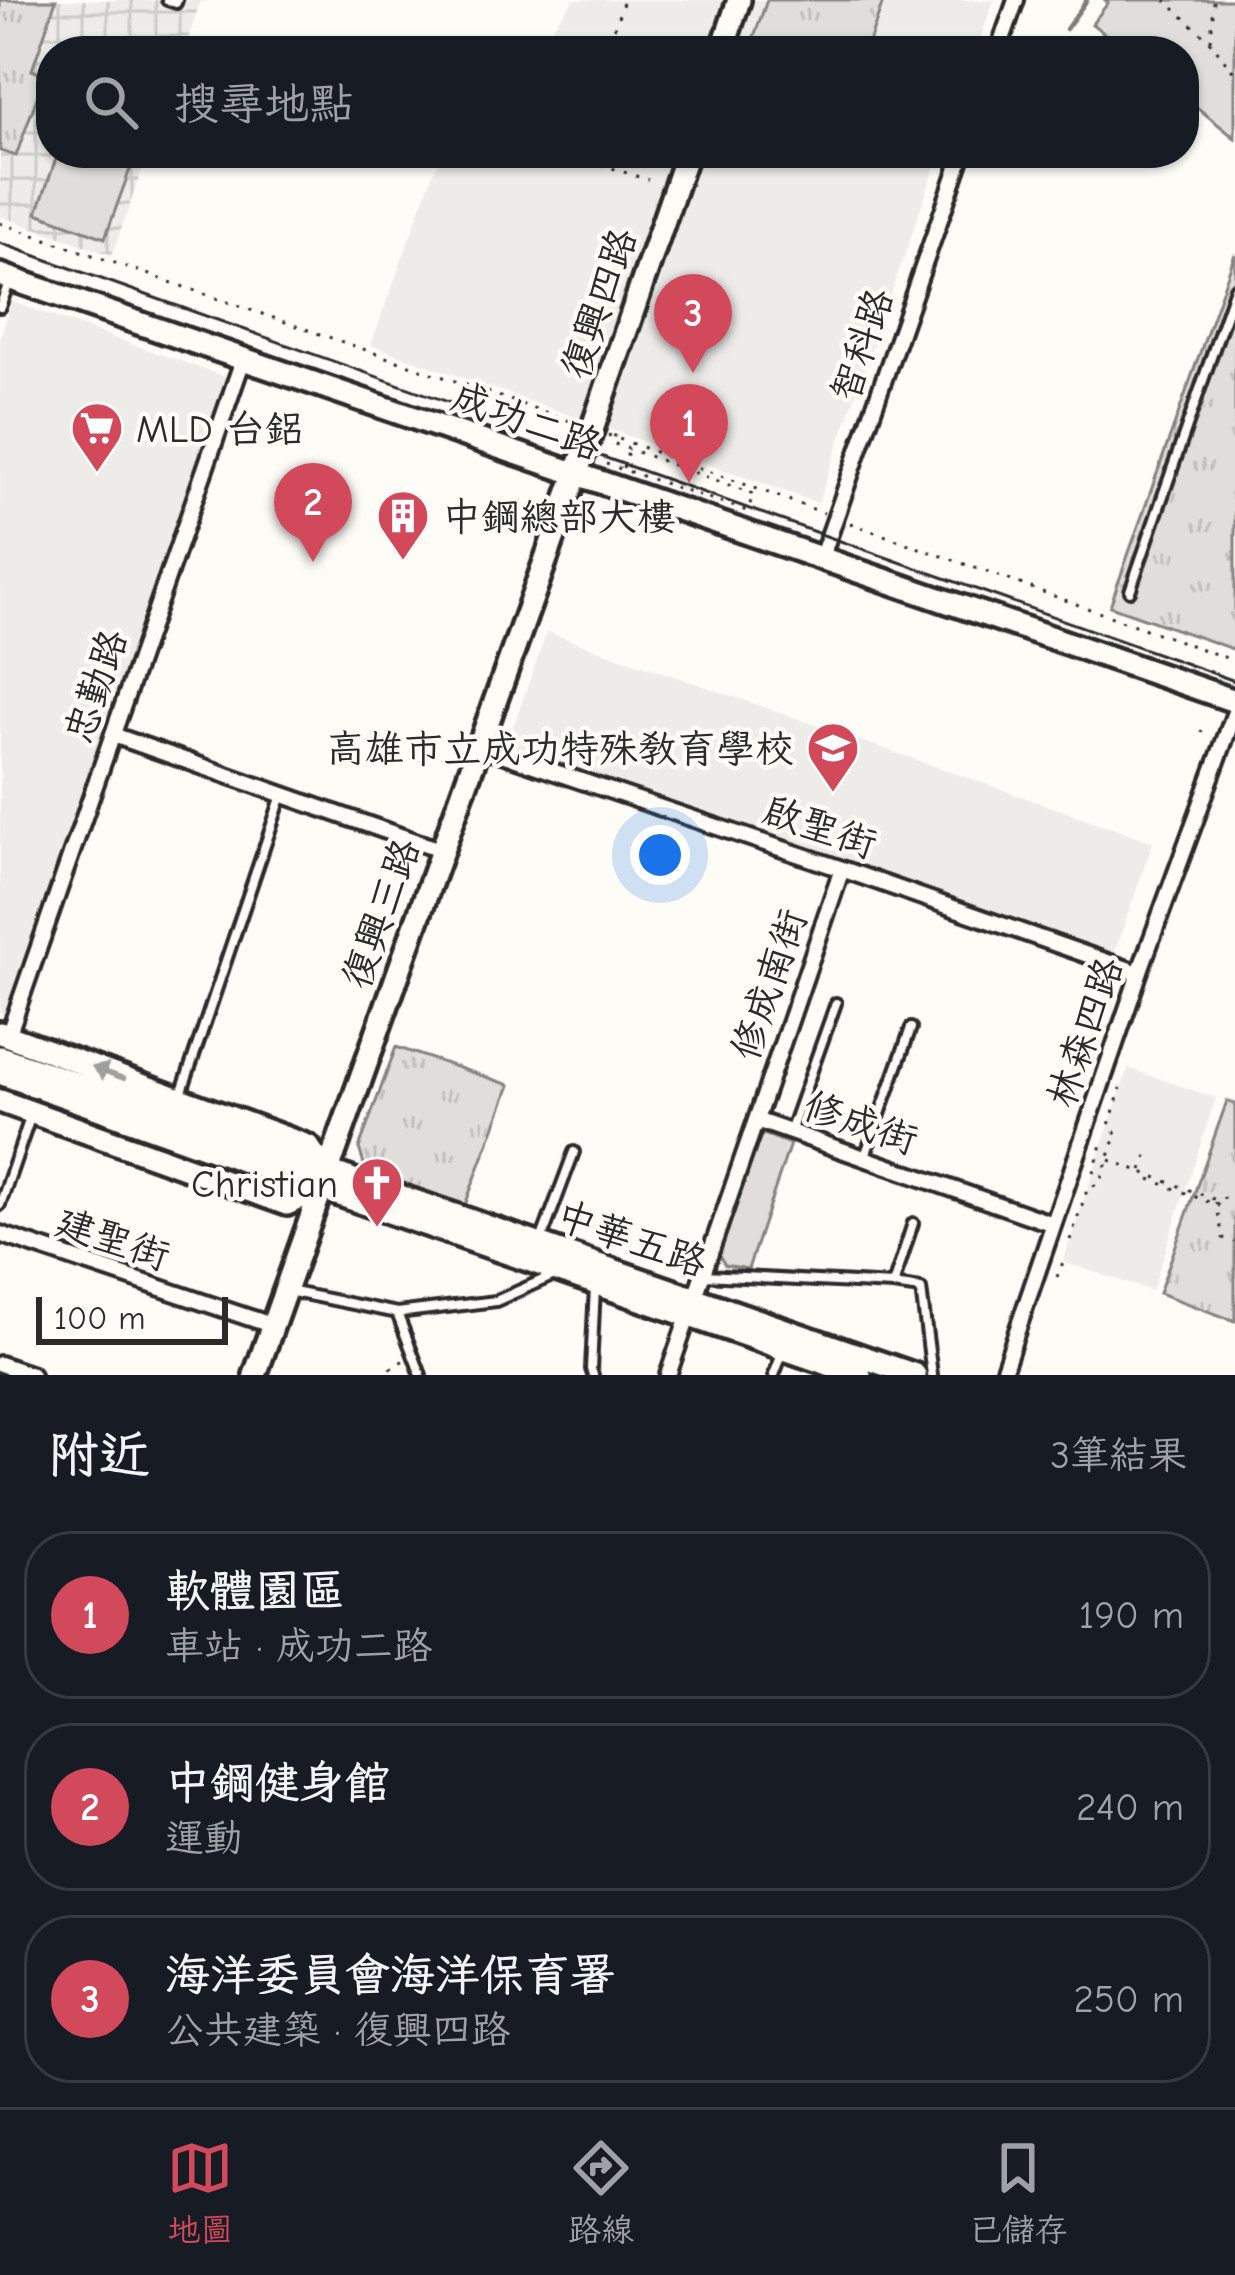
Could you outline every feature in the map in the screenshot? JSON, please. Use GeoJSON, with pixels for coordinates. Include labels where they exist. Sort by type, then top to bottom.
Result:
{"type":"FeatureCollection","features":[{"type":"Feature","properties":{"kind":"street"},"geometry":{"type":"LineString","coordinates":[[727,36],[739,0]]}},
{"type":"Feature","properties":{"kind":"street"},"geometry":{"type":"LineString","coordinates":[[1003,36],[1016,0]]}},
{"type":"Feature","properties":{"kind":"street","name":"復興四路"},"geometry":{"type":"LineString","coordinates":[[575,475],[682,168]]}},
{"type":"Feature","properties":{"kind":"street","name":"智科路"},"geometry":{"type":"LineString","coordinates":[[820,559],[958,168]]}},
{"type":"Feature","properties":{"kind":"street","name":"成功二路"},"geometry":{"type":"LineString","coordinates":[[5,277],[1235,701]]}},
{"type":"Feature","properties":{"kind":"street","name":"忠勤路"},"geometry":{"type":"LineString","coordinates":[[3,1042],[244,357]]}},
{"type":"Feature","properties":{"kind":"street","name":"復興三路"},"geometry":{"type":"LineString","coordinates":[[255,1375],[575,475]]}},
{"type":"Feature","properties":{"kind":"street","name":"林森四路"},"geometry":{"type":"LineString","coordinates":[[1002,1375],[1139,973],[1235,712]]}},
{"type":"Feature","properties":{"kind":"street"},"geometry":{"type":"LineString","coordinates":[[113,735],[440,850]]}},
{"type":"Feature","properties":{"kind":"street","name":"啟聖街"},"geometry":{"type":"LineString","coordinates":[[478,746],[1139,973]]}},
{"type":"Feature","properties":{"kind":"street","name":"修成南街"},"geometry":{"type":"LineString","coordinates":[[756,1120],[842,868]]}},
{"type":"Feature","properties":{"kind":"street","name":"中華五路"},"geometry":{"type":"LineString","coordinates":[[3,1042],[46,1071],[323,1180],[595,1282],[693,1306]]}},
{"type":"Feature","properties":{"kind":"street","name":"中華五路"},"geometry":{"type":"LineString","coordinates":[[0,1073],[46,1071],[180,1099],[308,1146],[323,1180],[539,1245],[787,1340],[915,1375]]}},
{"type":"Feature","properties":{"kind":"street","name":"中華五路"},"geometry":{"type":"LineString","coordinates":[[0,1101],[287,1204],[323,1180]]}},
{"type":"Feature","properties":{"kind":"street","name":"修成街"},"geometry":{"type":"LineString","coordinates":[[668,1375],[756,1120],[1054,1224]]}},
{"type":"Feature","properties":{"kind":"street","name":"建聖街"},"geometry":{"type":"LineString","coordinates":[[0,1234],[274,1326]]}},
{"type":"Feature","properties":{"kind":"street","name":"中華五路"},"geometry":{"type":"LineString","coordinates":[[787,1340],[860,1375]]}},
{"type":"Feature","properties":{"kind":"street"},"geometry":{"type":"LineString","coordinates":[[0,1364],[32,1375]]}},
{"type":"Feature","properties":{"kind":"lane"},"geometry":{"type":"LineString","coordinates":[[167,0],[177,0]]}},
{"type":"Feature","properties":{"kind":"lane"},"geometry":{"type":"LineString","coordinates":[[0,308],[5,277]]}},
{"type":"Feature","properties":{"kind":"lane"},"geometry":{"type":"LineString","coordinates":[[1130,591],[1235,288]]}},
{"type":"Feature","properties":{"kind":"lane"},"geometry":{"type":"LineString","coordinates":[[180,1099],[283,795]]}},
{"type":"Feature","properties":{"kind":"lane"},"geometry":{"type":"LineString","coordinates":[[790,1132],[836,1004]]}},
{"type":"Feature","properties":{"kind":"lane"},"geometry":{"type":"LineString","coordinates":[[864,1158],[910,1028]]}},
{"type":"Feature","properties":{"kind":"lane"},"geometry":{"type":"LineString","coordinates":[[0,1205],[46,1071]]}},
{"type":"Feature","properties":{"kind":"lane"},"geometry":{"type":"LineString","coordinates":[[539,1245],[574,1152]]}},
{"type":"Feature","properties":{"kind":"lane"},"geometry":{"type":"LineString","coordinates":[[893,1285],[913,1223]]}},
{"type":"Feature","properties":{"kind":"lane"},"geometry":{"type":"LineString","coordinates":[[286,1291],[397,1313],[496,1300],[563,1271]]}},
{"type":"Feature","properties":{"kind":"lane"},"geometry":{"type":"LineString","coordinates":[[704,1275],[921,1289],[932,1375]]}},
{"type":"Feature","properties":{"kind":"lane"},"geometry":{"type":"LineString","coordinates":[[593,1375],[595,1282]]}},
{"type":"Feature","properties":{"kind":"lane"},"geometry":{"type":"LineString","coordinates":[[397,1313],[421,1375]]}},
{"type":"Feature","properties":{"kind":"lane"},"geometry":{"type":"LineString","coordinates":[[774,1375],[787,1340]]}},
{"type":"Feature","properties":{"kind":"path"},"geometry":{"type":"LineString","coordinates":[[612,36],[624,0]]}},
{"type":"Feature","properties":{"kind":"path"},"geometry":{"type":"LineString","coordinates":[[1165,0],[1210,41],[1235,74]]}},
{"type":"Feature","properties":{"kind":"path"},"geometry":{"type":"LineString","coordinates":[[1210,41],[1214,0]]}},
{"type":"Feature","properties":{"kind":"path"},"geometry":{"type":"LineString","coordinates":[[612,168],[648,180]]}},
{"type":"Feature","properties":{"kind":"path"},"geometry":{"type":"LineString","coordinates":[[0,223],[564,418]]}},
{"type":"Feature","properties":{"kind":"path"},"geometry":{"type":"LineString","coordinates":[[606,464],[747,511],[754,494],[612,443],[618,427]]}},
{"type":"Feature","properties":{"kind":"path"},"geometry":{"type":"LineString","coordinates":[[614,437],[808,508]]}},
{"type":"Feature","properties":{"kind":"path"},"geometry":{"type":"LineString","coordinates":[[623,470],[629,449]]}},
{"type":"Feature","properties":{"kind":"path"},"geometry":{"type":"LineString","coordinates":[[857,525],[1235,661]]}},
{"type":"Feature","properties":{"kind":"path"},"geometry":{"type":"LineString","coordinates":[[1070,1240],[1087,1190],[1100,1182],[1118,1134],[1109,1124],[1121,1088]]}},
{"type":"Feature","properties":{"kind":"path"},"geometry":{"type":"LineString","coordinates":[[1093,1172],[1103,1142]]}},
{"type":"Feature","properties":{"kind":"path"},"geometry":{"type":"LineString","coordinates":[[1142,1172],[1149,1150]]}},
{"type":"Feature","properties":{"kind":"path"},"geometry":{"type":"LineString","coordinates":[[1108,1159],[1217,1203]]}},
{"type":"Feature","properties":{"kind":"path"},"geometry":{"type":"LineString","coordinates":[[1150,1180],[1217,1203],[1235,1196]]}},
{"type":"Feature","properties":{"kind":"path"},"geometry":{"type":"LineString","coordinates":[[1217,1203],[1223,1238],[1235,1242]]}},
{"type":"Feature","properties":{"kind":"path"},"geometry":{"type":"LineString","coordinates":[[1057,1277],[1063,1262]]}},
{"type":"Feature","properties":{"kind":"path"},"geometry":{"type":"LineString","coordinates":[[380,1375],[413,1355]]}},
{"type":"Feature","properties":{"kind":"shaded area"},"geometry":{"type":"Polygon","coordinates":[[[0,0],[201,0],[189,36],[36,36],[36,168],[143,168],[112,255],[0,216],[0,0]]]}},
{"type":"Feature","properties":{"kind":"shaded area"},"geometry":{"type":"Polygon","coordinates":[[[574,0],[994,0],[981,36],[545,36],[574,0]]]}},
{"type":"Feature","properties":{"kind":"shaded area"},"geometry":{"type":"Polygon","coordinates":[[[435,168],[935,168],[818,503],[371,345],[435,168]]]}},
{"type":"Feature","properties":{"kind":"shaded area"},"geometry":{"type":"Polygon","coordinates":[[[12,302],[231,379],[5,1015],[0,1013],[0,337],[12,302]]]}},
{"type":"Feature","properties":{"kind":"shaded area","name":"高雄市立成功特殊教育學校"},"geometry":{"type":"Polygon","coordinates":[[[547,632],[1153,842],[1114,954],[507,744],[547,632]]]}},
{"type":"Feature","properties":{"kind":"shaded area"},"geometry":{"type":"Polygon","coordinates":[[[1128,1068],[1216,1098],[1152,1291],[1063,1262],[1128,1068]]]}},
{"type":"Feature","properties":{"kind":"green space"},"geometry":{"type":"Polygon","coordinates":[[[0,0],[56,0],[44,36],[36,36],[32,70],[36,72],[36,100],[16,156],[0,151],[0,0]]]}},
{"type":"Feature","properties":{"kind":"green space"},"geometry":{"type":"Polygon","coordinates":[[[767,0],[883,2],[871,36],[754,36],[767,0]]]}},
{"type":"Feature","properties":{"kind":"green space"},"geometry":{"type":"Polygon","coordinates":[[[1105,0],[1235,0],[1235,138],[1199,109],[1199,36],[1108,36],[1092,24],[1108,3],[1105,0]]]}},
{"type":"Feature","properties":{"kind":"green space"},"geometry":{"type":"Polygon","coordinates":[[[53,168],[131,168],[105,238],[37,213],[53,168]]]}},
{"type":"Feature","properties":{"kind":"green space"},"geometry":{"type":"Polygon","coordinates":[[[1235,254],[1235,650],[1110,606],[1235,254]]]}},
{"type":"Feature","properties":{"kind":"green space"},"geometry":{"type":"Polygon","coordinates":[[[396,1047],[510,1085],[465,1205],[366,1171],[359,1148],[396,1047]]]}},
{"type":"Feature","properties":{"kind":"green space"},"geometry":{"type":"Polygon","coordinates":[[[1227,1101],[1235,1104],[1235,1321],[1159,1293],[1227,1101]]]}},
{"type":"Feature","properties":{"kind":"green space"},"geometry":{"type":"Polygon","coordinates":[[[764,1134],[790,1144],[748,1269],[725,1265],[717,1252],[755,1141],[764,1134]]]}},
{"type":"Feature","properties":{"kind":"waterway"},"geometry":{"type":"LineString","coordinates":[[1066,29],[1087,0]]}},
{"type":"Feature","properties":{"kind":"tram line"},"geometry":{"type":"LineString","coordinates":[[0,243],[1235,681]]}},
{"type":"Feature","properties":{"kind":"place","name":"海洋委員會海洋保育署"},"geometry":{"type":"Point","coordinates":[693,373]}},
{"type":"Feature","properties":{"kind":"place","name":"MLD 台鋁"},"geometry":{"type":"Point","coordinates":[97,474]}},
{"type":"Feature","properties":{"kind":"place","name":"軟體園區"},"geometry":{"type":"Point","coordinates":[689,483]}},
{"type":"Feature","properties":{"kind":"place","name":"中鋼健身館"},"geometry":{"type":"Point","coordinates":[313,562]}},
{"type":"Feature","properties":{"kind":"place","name":"中鋼總部大樓"},"geometry":{"type":"Point","coordinates":[403,562]}},
{"type":"Feature","properties":{"kind":"place","name":"高雄市立成功特殊教育學校"},"geometry":{"type":"Point","coordinates":[833,794]}},
{"type":"Feature","properties":{"kind":"place","name":"Christian"},"geometry":{"type":"Point","coordinates":[377,1229]}}]}
